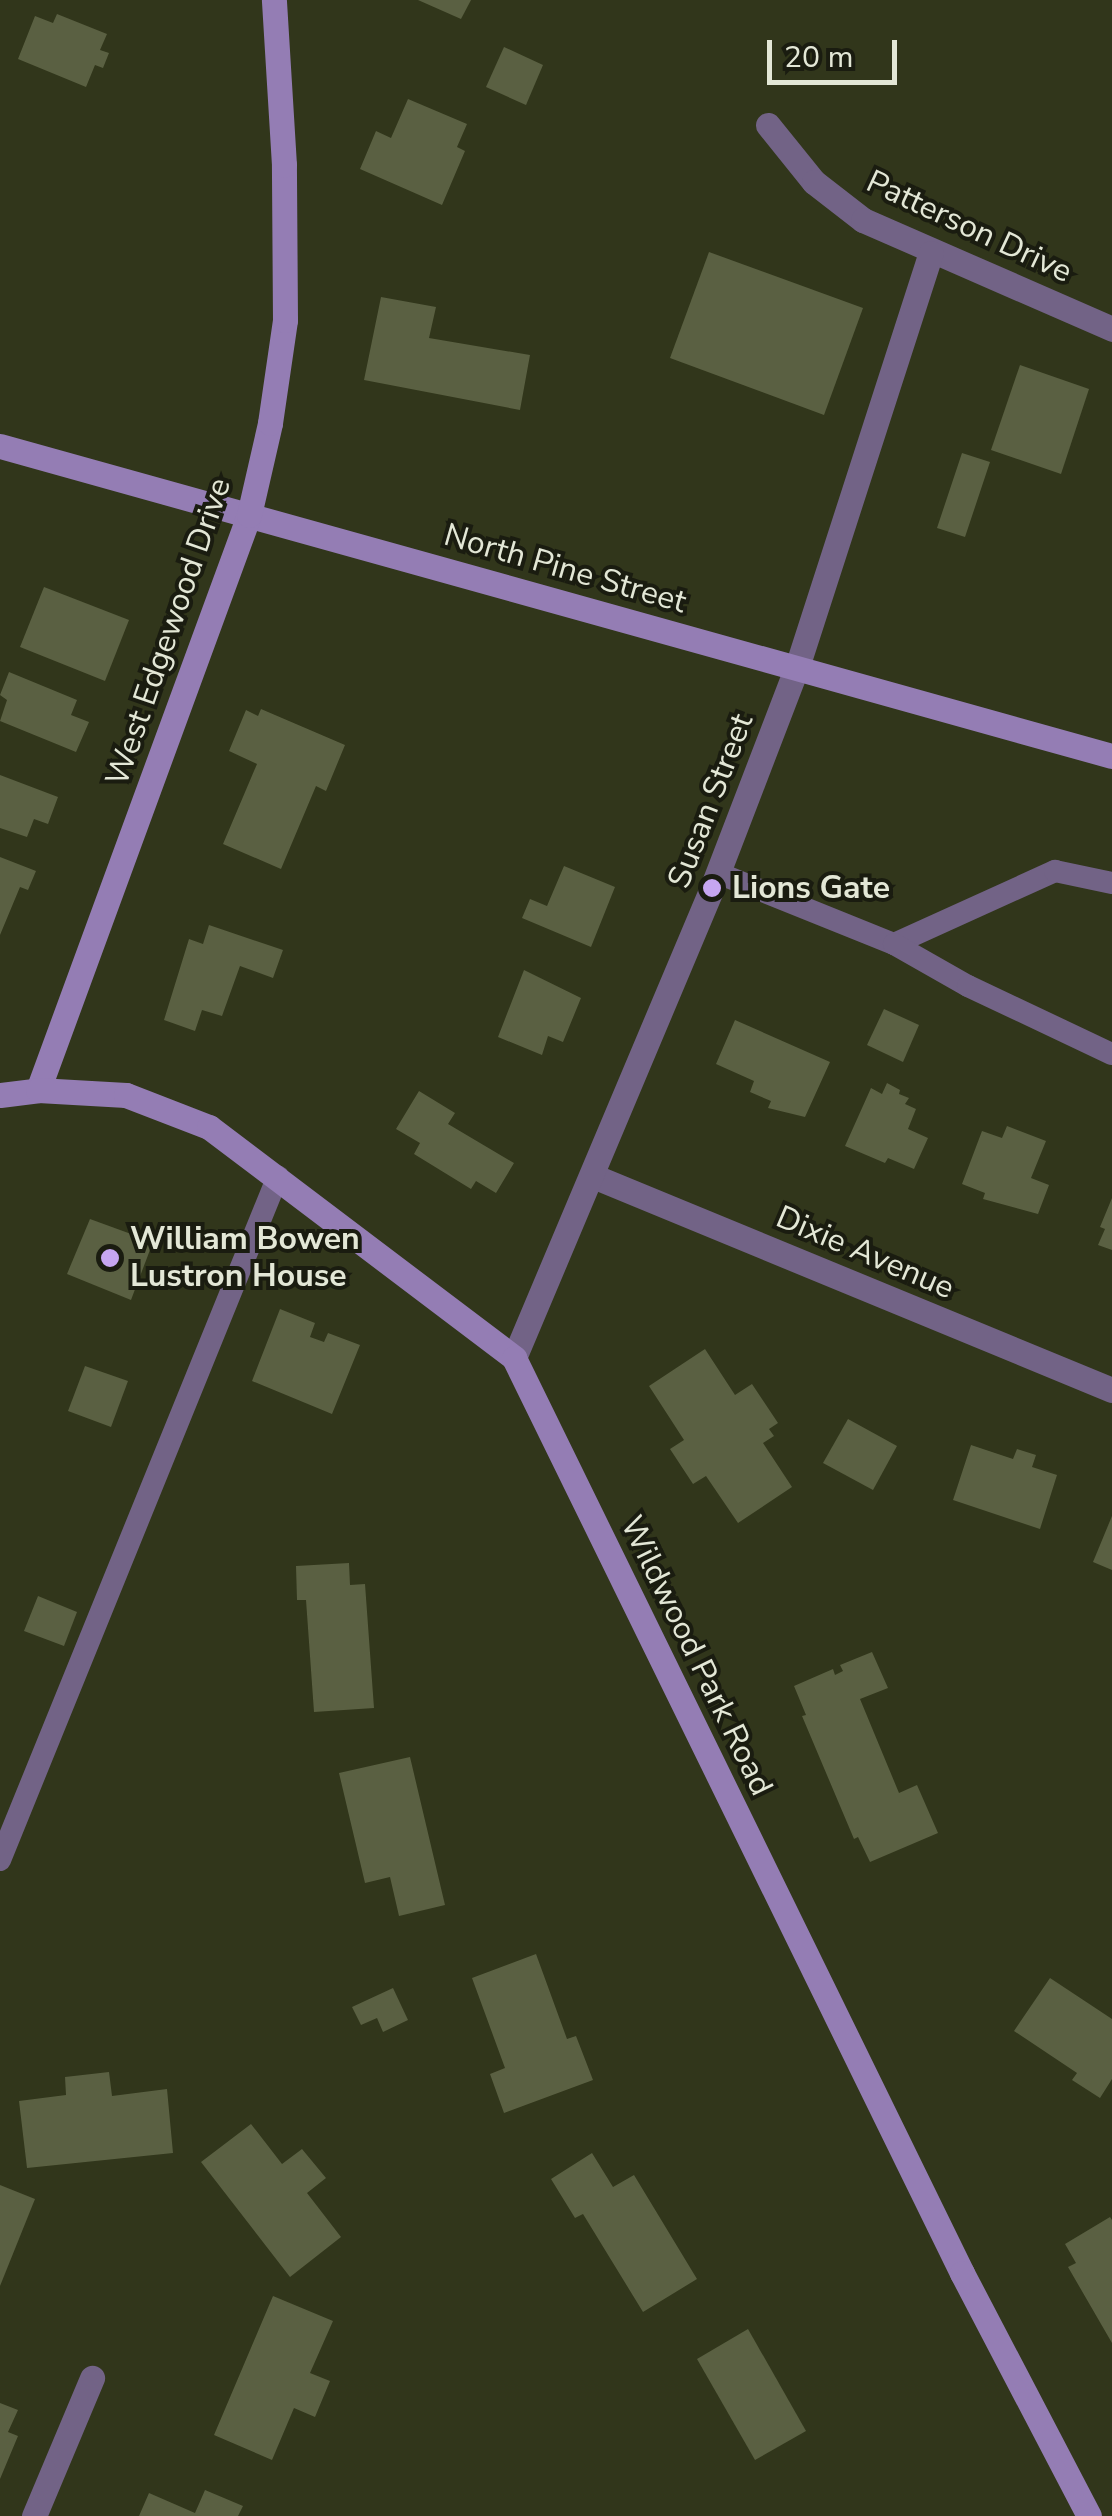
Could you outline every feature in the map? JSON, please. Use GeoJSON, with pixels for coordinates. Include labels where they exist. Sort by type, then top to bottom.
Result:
{"type":"FeatureCollection","features":[{"type":"Feature","properties":{"kind":"street","name":"West Edgewood Drive"},"geometry":{"type":"LineString","coordinates":[[38,1090],[249,515],[270,423],[285,320],[284,165],[274,0]]}},
{"type":"Feature","properties":{"kind":"street","name":"Patterson Drive"},"geometry":{"type":"LineString","coordinates":[[768,124],[814,182],[863,220],[1112,329]]}},
{"type":"Feature","properties":{"kind":"street","name":"Susan Street"},"geometry":{"type":"LineString","coordinates":[[514,1358],[718,873],[798,667],[931,253]]}},
{"type":"Feature","properties":{"kind":"street","name":"North Pine Street"},"geometry":{"type":"LineString","coordinates":[[0,446],[1112,756]]}},
{"type":"Feature","properties":{"kind":"street","name":"Wildwood Park Road"},"geometry":{"type":"LineString","coordinates":[[0,1094],[38,1090],[126,1095],[209,1128],[278,1176],[514,1358],[962,2274],[1090,2516]]}},
{"type":"Feature","properties":{"kind":"street","name":"Dixie Avenue"},"geometry":{"type":"LineString","coordinates":[[593,1176],[1112,1390]]}},
{"type":"Feature","properties":{"kind":"street"},"geometry":{"type":"LineString","coordinates":[[34,2516],[92,2378]]}},
{"type":"Feature","properties":{"kind":"lane"},"geometry":{"type":"LineString","coordinates":[[894,944],[1055,871],[1112,883]]}},
{"type":"Feature","properties":{"kind":"lane"},"geometry":{"type":"LineString","coordinates":[[718,873],[894,944],[968,986],[1112,1054]]}},
{"type":"Feature","properties":{"kind":"lane"},"geometry":{"type":"LineString","coordinates":[[0,1860],[278,1176]]}},
{"type":"Feature","properties":{"kind":"building"},"geometry":{"type":"Polygon","coordinates":[[[418,0],[471,0],[461,19],[418,0]]]}},
{"type":"Feature","properties":{"kind":"building"},"geometry":{"type":"Polygon","coordinates":[[[57,14],[107,34],[100,50],[109,53],[103,68],[95,65],[86,87],[18,59],[35,16],[53,23],[57,14]]]}},
{"type":"Feature","properties":{"kind":"building"},"geometry":{"type":"Polygon","coordinates":[[[504,47],[543,65],[526,105],[486,87],[504,47]]]}},
{"type":"Feature","properties":{"kind":"building"},"geometry":{"type":"Polygon","coordinates":[[[408,99],[467,124],[457,147],[465,151],[442,205],[360,169],[376,131],[391,138],[408,99]]]}},
{"type":"Feature","properties":{"kind":"building"},"geometry":{"type":"Polygon","coordinates":[[[709,252],[863,308],[824,415],[670,358],[709,252]]]}},
{"type":"Feature","properties":{"kind":"building"},"geometry":{"type":"Polygon","coordinates":[[[381,297],[436,307],[429,338],[530,355],[520,410],[364,380],[381,297]]]}},
{"type":"Feature","properties":{"kind":"building"},"geometry":{"type":"Polygon","coordinates":[[[1020,365],[1089,389],[1061,474],[991,450],[1020,365]]]}},
{"type":"Feature","properties":{"kind":"building"},"geometry":{"type":"Polygon","coordinates":[[[962,453],[990,462],[965,537],[937,528],[962,453]]]}},
{"type":"Feature","properties":{"kind":"building"},"geometry":{"type":"Polygon","coordinates":[[[44,587],[129,620],[105,681],[20,647],[44,587]]]}},
{"type":"Feature","properties":{"kind":"building"},"geometry":{"type":"Polygon","coordinates":[[[9,672],[77,700],[71,715],[89,722],[76,752],[0,721],[7,700],[0,695],[9,672]]]}},
{"type":"Feature","properties":{"kind":"building"},"geometry":{"type":"Polygon","coordinates":[[[261,709],[345,745],[326,791],[316,786],[281,869],[223,844],[257,764],[229,751],[246,710],[258,716],[261,709]]]}},
{"type":"Feature","properties":{"kind":"building"},"geometry":{"type":"Polygon","coordinates":[[[0,775],[58,797],[48,824],[34,819],[27,837],[0,828],[0,775]]]}},
{"type":"Feature","properties":{"kind":"building"},"geometry":{"type":"Polygon","coordinates":[[[0,857],[36,871],[28,890],[20,887],[0,935],[0,857]]]}},
{"type":"Feature","properties":{"kind":"building"},"geometry":{"type":"Polygon","coordinates":[[[564,866],[615,887],[591,947],[522,918],[530,899],[547,906],[564,866]]]}},
{"type":"Feature","properties":{"kind":"building"},"geometry":{"type":"Polygon","coordinates":[[[209,925],[283,950],[273,978],[240,966],[222,1016],[202,1010],[195,1031],[164,1020],[189,939],[203,944],[209,925]]]}},
{"type":"Feature","properties":{"kind":"building"},"geometry":{"type":"Polygon","coordinates":[[[524,970],[581,998],[563,1042],[548,1036],[542,1055],[498,1037],[524,970]]]}},
{"type":"Feature","properties":{"kind":"building"},"geometry":{"type":"Polygon","coordinates":[[[884,1009],[919,1025],[903,1062],[867,1045],[884,1009]]]}},
{"type":"Feature","properties":{"kind":"building"},"geometry":{"type":"Polygon","coordinates":[[[735,1020],[830,1062],[805,1117],[768,1108],[771,1101],[750,1092],[754,1081],[716,1064],[735,1020]]]}},
{"type":"Feature","properties":{"kind":"building"},"geometry":{"type":"Polygon","coordinates":[[[887,1083],[909,1098],[905,1104],[916,1109],[908,1129],[928,1138],[914,1169],[888,1158],[885,1163],[845,1146],[871,1088],[882,1094],[887,1083]]]}},
{"type":"Feature","properties":{"kind":"building"},"geometry":{"type":"Polygon","coordinates":[[[419,1091],[455,1113],[448,1124],[514,1163],[496,1193],[476,1181],[471,1189],[414,1154],[420,1143],[396,1129],[419,1091]]]}},
{"type":"Feature","properties":{"kind":"building"},"geometry":{"type":"Polygon","coordinates":[[[1007,1126],[1046,1141],[1031,1178],[1049,1185],[1038,1214],[983,1199],[985,1193],[962,1184],[982,1131],[1002,1138],[1007,1126]]]}},
{"type":"Feature","properties":{"kind":"building"},"geometry":{"type":"Polygon","coordinates":[[[1112,1198],[1112,1250],[1098,1245],[1105,1229],[1100,1227],[1112,1198]]]}},
{"type":"Feature","properties":{"kind":"building","name":"William Bowen Lustron House"},"geometry":{"type":"Polygon","coordinates":[[[90,1219],[153,1242],[131,1300],[67,1274],[90,1219]]]}},
{"type":"Feature","properties":{"kind":"building"},"geometry":{"type":"Polygon","coordinates":[[[280,1309],[315,1323],[310,1337],[324,1342],[328,1333],[360,1345],[332,1414],[252,1381],[280,1309]]]}},
{"type":"Feature","properties":{"kind":"building"},"geometry":{"type":"Polygon","coordinates":[[[705,1349],[735,1395],[752,1384],[778,1423],[769,1429],[774,1436],[763,1443],[792,1487],[738,1523],[706,1476],[693,1484],[670,1449],[684,1440],[649,1386],[705,1349]]]}},
{"type":"Feature","properties":{"kind":"building"},"geometry":{"type":"Polygon","coordinates":[[[85,1366],[128,1381],[111,1427],[68,1411],[85,1366]]]}},
{"type":"Feature","properties":{"kind":"building"},"geometry":{"type":"Polygon","coordinates":[[[848,1419],[897,1446],[873,1490],[823,1463],[848,1419]]]}},
{"type":"Feature","properties":{"kind":"building"},"geometry":{"type":"Polygon","coordinates":[[[971,1445],[1013,1459],[1017,1449],[1036,1455],[1032,1467],[1057,1475],[1040,1529],[953,1500],[971,1445]]]}},
{"type":"Feature","properties":{"kind":"building"},"geometry":{"type":"Polygon","coordinates":[[[1112,1516],[1112,1570],[1093,1562],[1112,1516]]]}},
{"type":"Feature","properties":{"kind":"building"},"geometry":{"type":"Polygon","coordinates":[[[349,1563],[350,1585],[365,1584],[374,1708],[314,1712],[306,1600],[297,1600],[296,1566],[349,1563]]]}},
{"type":"Feature","properties":{"kind":"building"},"geometry":{"type":"Polygon","coordinates":[[[38,1596],[77,1612],[64,1646],[24,1631],[38,1596]]]}},
{"type":"Feature","properties":{"kind":"building"},"geometry":{"type":"Polygon","coordinates":[[[872,1652],[888,1688],[860,1699],[899,1793],[917,1785],[938,1833],[870,1862],[858,1837],[854,1839],[802,1716],[806,1715],[794,1686],[833,1669],[835,1675],[843,1671],[840,1665],[872,1652]]]}},
{"type":"Feature","properties":{"kind":"building"},"geometry":{"type":"Polygon","coordinates":[[[410,1757],[445,1905],[399,1916],[390,1877],[365,1883],[339,1773],[410,1757]]]}},
{"type":"Feature","properties":{"kind":"building"},"geometry":{"type":"Polygon","coordinates":[[[536,1954],[567,2039],[576,2036],[593,2080],[504,2113],[490,2074],[505,2068],[472,1978],[536,1954]]]}},
{"type":"Feature","properties":{"kind":"building"},"geometry":{"type":"Polygon","coordinates":[[[1050,1978],[1112,2019],[1112,2079],[1100,2098],[1072,2080],[1077,2073],[1014,2031],[1050,1978]]]}},
{"type":"Feature","properties":{"kind":"building"},"geometry":{"type":"Polygon","coordinates":[[[393,1988],[408,2020],[383,2032],[377,2018],[361,2025],[352,2007],[393,1988]]]}},
{"type":"Feature","properties":{"kind":"building"},"geometry":{"type":"Polygon","coordinates":[[[109,2072],[112,2096],[167,2089],[173,2153],[27,2168],[19,2101],[66,2095],[65,2077],[109,2072]]]}},
{"type":"Feature","properties":{"kind":"building"},"geometry":{"type":"Polygon","coordinates":[[[251,2124],[282,2164],[302,2149],[326,2178],[307,2193],[341,2237],[290,2277],[201,2162],[251,2124]]]}},
{"type":"Feature","properties":{"kind":"building"},"geometry":{"type":"Polygon","coordinates":[[[592,2153],[613,2187],[634,2175],[697,2279],[643,2312],[583,2214],[575,2218],[551,2179],[592,2153]]]}},
{"type":"Feature","properties":{"kind":"building"},"geometry":{"type":"Polygon","coordinates":[[[0,2185],[35,2199],[0,2286],[0,2185]]]}},
{"type":"Feature","properties":{"kind":"building"},"geometry":{"type":"Polygon","coordinates":[[[1110,2217],[1112,2343],[1068,2267],[1076,2263],[1065,2244],[1110,2217]]]}},
{"type":"Feature","properties":{"kind":"building"},"geometry":{"type":"Polygon","coordinates":[[[273,2296],[333,2321],[310,2373],[330,2381],[315,2417],[294,2408],[272,2460],[214,2435],[273,2296]]]}},
{"type":"Feature","properties":{"kind":"building"},"geometry":{"type":"Polygon","coordinates":[[[748,2329],[806,2431],[755,2460],[697,2359],[748,2329]]]}},
{"type":"Feature","properties":{"kind":"building"},"geometry":{"type":"Polygon","coordinates":[[[0,2403],[18,2410],[8,2432],[18,2436],[0,2479],[0,2403]]]}},
{"type":"Feature","properties":{"kind":"building"},"geometry":{"type":"Polygon","coordinates":[[[205,2490],[243,2506],[238,2516],[139,2516],[149,2493],[195,2513],[205,2490]]]}},
{"type":"Feature","properties":{"kind":"place","name":"Lions Gate"},"geometry":{"type":"Point","coordinates":[712,888]}},
{"type":"Feature","properties":{"kind":"place","name":"William Bowen Lustron House"},"geometry":{"type":"Point","coordinates":[110,1258]}}]}
